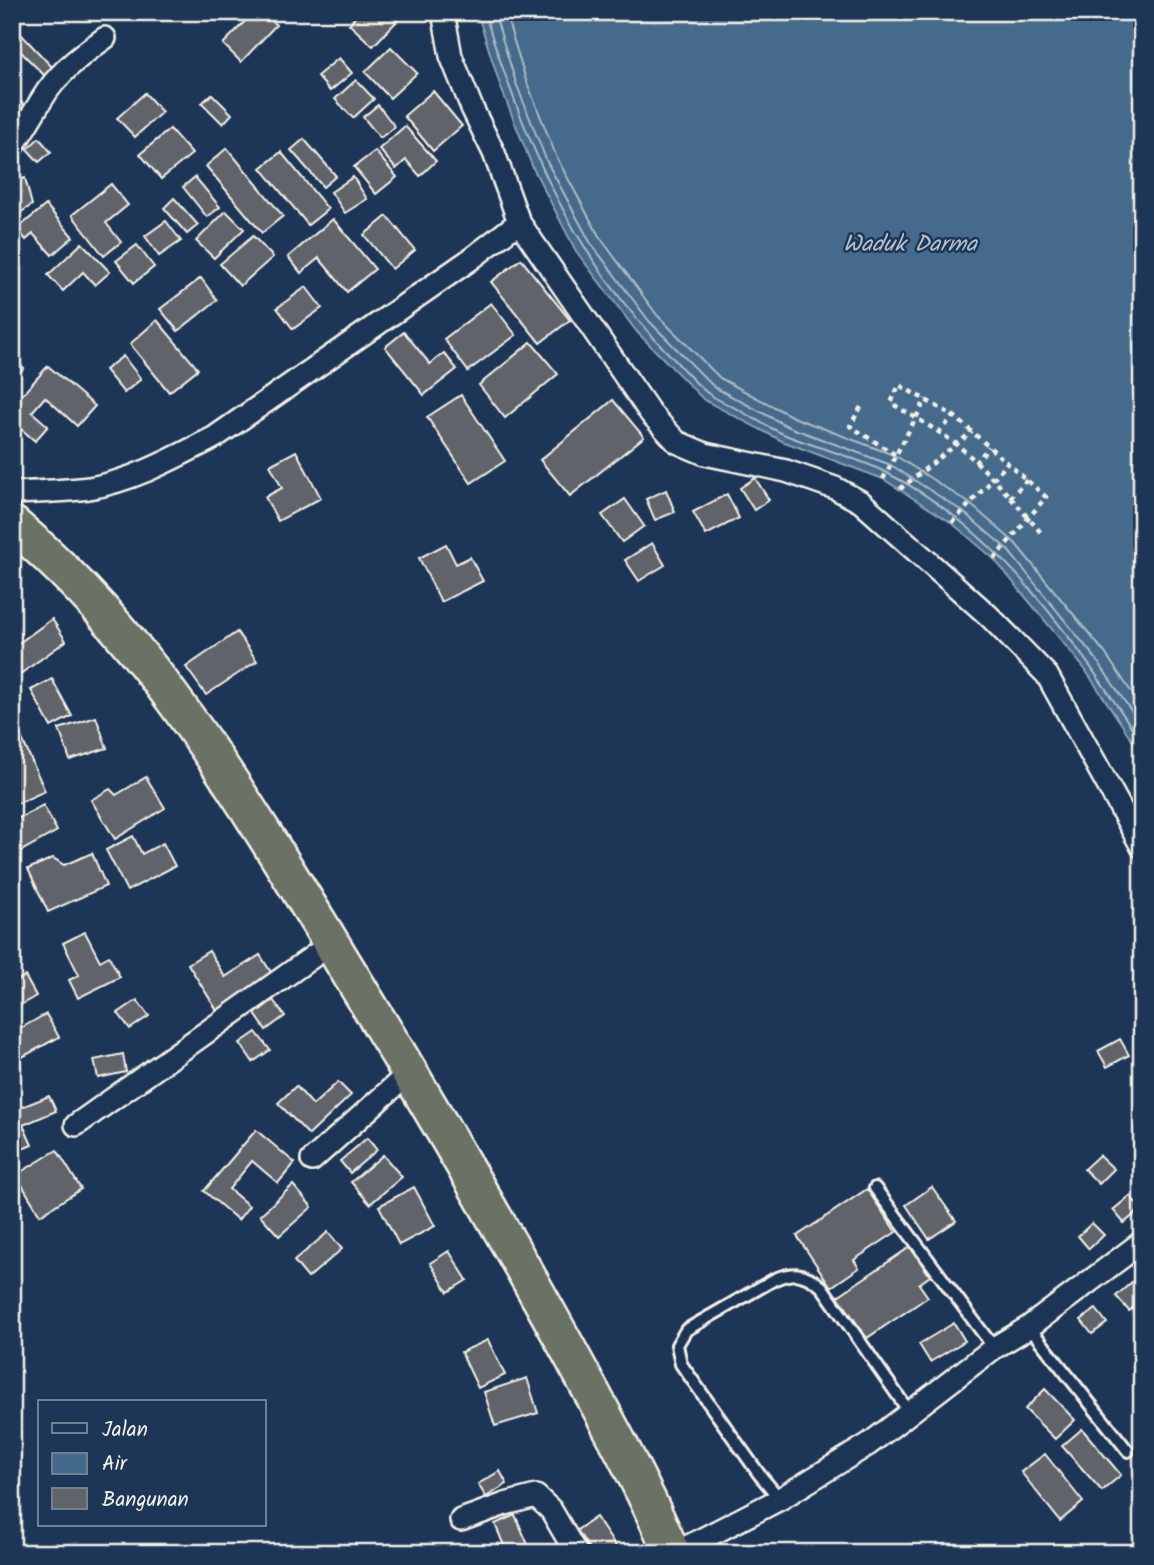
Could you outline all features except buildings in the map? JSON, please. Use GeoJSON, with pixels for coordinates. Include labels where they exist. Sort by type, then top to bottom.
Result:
{"type":"FeatureCollection","features":[{"type":"Feature","properties":{"kind":"highway"},"geometry":{"type":"LineString","coordinates":[[12,524],[45,551],[116,624],[176,701],[230,780],[332,943],[537,1291],[645,1492],[673,1553]]}},
{"type":"Feature","properties":{"kind":"street"},"geometry":{"type":"LineString","coordinates":[[443,12],[451,56],[494,153],[519,222],[651,414],[677,442],[705,454],[786,471],[835,488],[861,502],[989,616],[1047,675],[1142,847]]}},
{"type":"Feature","properties":{"kind":"street"},"geometry":{"type":"LineString","coordinates":[[12,147],[48,90],[80,55],[105,38]]}},
{"type":"Feature","properties":{"kind":"street"},"geometry":{"type":"LineString","coordinates":[[12,494],[91,488],[174,459],[215,437],[471,259],[519,222]]}},
{"type":"Feature","properties":{"kind":"street"},"geometry":{"type":"LineString","coordinates":[[76,1125],[332,943]]}},
{"type":"Feature","properties":{"kind":"street"},"geometry":{"type":"LineString","coordinates":[[312,1160],[409,1073]]}},
{"type":"Feature","properties":{"kind":"street"},"geometry":{"type":"LineString","coordinates":[[673,1553],[780,1499],[869,1444],[993,1348],[1029,1327],[1142,1242]]}},
{"type":"Feature","properties":{"kind":"street"},"geometry":{"type":"LineString","coordinates":[[461,1520],[536,1496],[551,1510],[576,1553]]}},
{"type":"Feature","properties":{"kind":"lane"},"geometry":{"type":"LineString","coordinates":[[875,1188],[993,1348]]}},
{"type":"Feature","properties":{"kind":"lane"},"geometry":{"type":"LineString","coordinates":[[780,1499],[759,1474],[681,1364],[677,1345],[686,1330],[775,1279],[789,1273],[802,1273],[822,1287],[910,1413]]}},
{"type":"Feature","properties":{"kind":"lane"},"geometry":{"type":"LineString","coordinates":[[1029,1327],[1128,1451]]}},
{"type":"Feature","properties":{"kind":"path"},"geometry":{"type":"LineString","coordinates":[[994,559],[1029,518],[1046,497],[954,416],[899,385],[891,403],[956,444],[1010,498],[1029,518],[1043,535]]}},
{"type":"Feature","properties":{"kind":"path"},"geometry":{"type":"LineString","coordinates":[[883,479],[926,399]]}},
{"type":"Feature","properties":{"kind":"path"},"geometry":{"type":"LineString","coordinates":[[861,407],[850,426],[896,454]]}},
{"type":"Feature","properties":{"kind":"path"},"geometry":{"type":"LineString","coordinates":[[938,433],[954,416]]}},
{"type":"Feature","properties":{"kind":"path"},"geometry":{"type":"LineString","coordinates":[[900,489],[972,432]]}},
{"type":"Feature","properties":{"kind":"path"},"geometry":{"type":"LineString","coordinates":[[975,463],[989,447]]}},
{"type":"Feature","properties":{"kind":"path"},"geometry":{"type":"LineString","coordinates":[[951,523],[1009,463]]}},
{"type":"Feature","properties":{"kind":"path"},"geometry":{"type":"LineString","coordinates":[[1010,498],[1027,480]]}},
{"type":"Feature","properties":{"kind":"water","name":"Waduk Darma"},"geometry":{"type":"Polygon","coordinates":[[[477,12],[1142,12],[1142,755],[1084,668],[994,559],[952,523],[883,479],[782,441],[704,400],[637,332],[576,251],[533,168],[501,88],[477,12]]]}}]}
